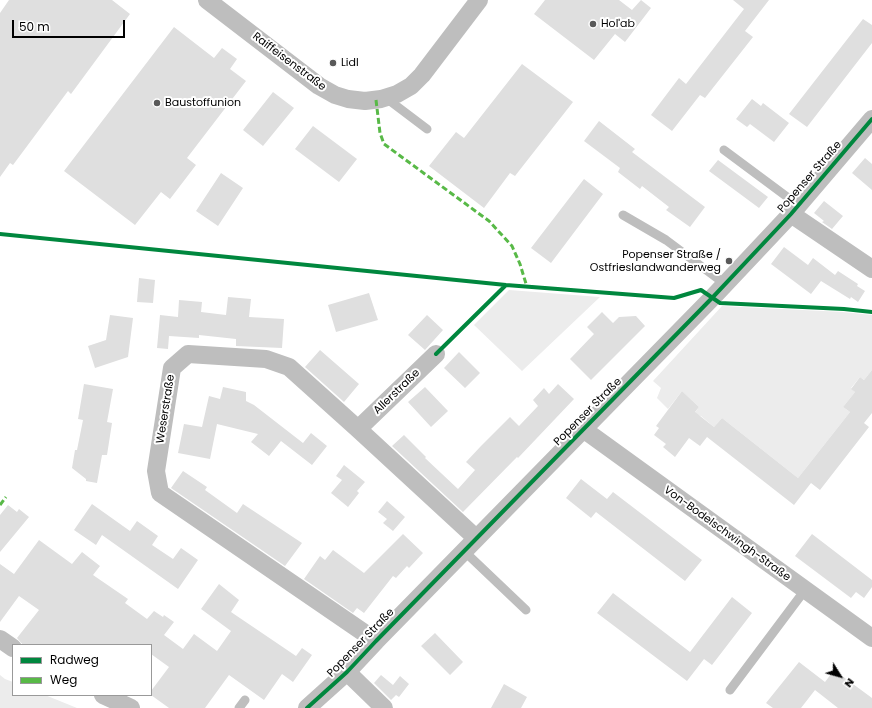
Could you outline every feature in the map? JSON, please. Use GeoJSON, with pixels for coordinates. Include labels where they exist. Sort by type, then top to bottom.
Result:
{"type":"FeatureCollection","features":[{"type":"Feature","properties":{"kind":"street","name":"Raiffeisenstraße"},"geometry":{"type":"LineString","coordinates":[[207,0],[319,86],[335,95],[348,99],[365,101],[386,98],[411,86],[422,75],[479,0]]}},
{"type":"Feature","properties":{"kind":"street","name":"Popenser Straße"},"geometry":{"type":"LineString","coordinates":[[307,708],[347,672],[470,544],[725,284],[795,210],[872,118]]}},
{"type":"Feature","properties":{"kind":"street"},"geometry":{"type":"LineString","coordinates":[[795,210],[872,269]]}},
{"type":"Feature","properties":{"kind":"street","name":"Weserstraße"},"geometry":{"type":"LineString","coordinates":[[376,641],[160,493],[156,471],[172,368],[188,354],[266,359],[289,367],[358,429],[470,544]]}},
{"type":"Feature","properties":{"kind":"street","name":"Allerstraße"},"geometry":{"type":"LineString","coordinates":[[358,429],[436,354]]}},
{"type":"Feature","properties":{"kind":"street","name":"Von-Bodelschwingh-Straße"},"geometry":{"type":"LineString","coordinates":[[583,429],[872,638]]}},
{"type":"Feature","properties":{"kind":"street"},"geometry":{"type":"LineString","coordinates":[[0,639],[12,647]]}},
{"type":"Feature","properties":{"kind":"street"},"geometry":{"type":"LineString","coordinates":[[347,672],[384,708]]}},
{"type":"Feature","properties":{"kind":"street"},"geometry":{"type":"LineString","coordinates":[[105,696],[131,708]]}},
{"type":"Feature","properties":{"kind":"lane"},"geometry":{"type":"LineString","coordinates":[[386,98],[427,129]]}},
{"type":"Feature","properties":{"kind":"lane"},"geometry":{"type":"LineString","coordinates":[[724,150],[795,210]]}},
{"type":"Feature","properties":{"kind":"lane"},"geometry":{"type":"LineString","coordinates":[[623,216],[666,240],[725,284]]}},
{"type":"Feature","properties":{"kind":"lane"},"geometry":{"type":"LineString","coordinates":[[470,544],[526,610]]}},
{"type":"Feature","properties":{"kind":"lane"},"geometry":{"type":"LineString","coordinates":[[730,690],[805,590]]}},
{"type":"Feature","properties":{"kind":"shaded area"},"geometry":{"type":"Polygon","coordinates":[[[509,290],[600,297],[522,371],[474,325],[509,290]]]}},
{"type":"Feature","properties":{"kind":"shaded area"},"geometry":{"type":"Polygon","coordinates":[[[722,306],[843,312],[872,315],[872,370],[864,380],[860,377],[851,388],[855,392],[843,407],[850,412],[798,478],[722,418],[714,427],[701,416],[693,415],[699,407],[682,391],[668,409],[657,398],[661,388],[653,381],[722,306]]]}},
{"type":"Feature","properties":{"kind":"shaded area"},"geometry":{"type":"Polygon","coordinates":[[[0,675],[12,682],[12,696],[47,696],[77,708],[0,708],[0,675]]]}},
{"type":"Feature","properties":{"kind":"building"},"geometry":{"type":"Polygon","coordinates":[[[9,0],[112,0],[130,14],[71,94],[68,91],[13,165],[10,163],[0,177],[0,13],[9,0]]]}},
{"type":"Feature","properties":{"kind":"building","name":"Hol'ab"},"geometry":{"type":"Polygon","coordinates":[[[545,0],[619,0],[632,10],[641,0],[651,8],[625,42],[615,34],[594,60],[534,14],[545,0]]]}},
{"type":"Feature","properties":{"kind":"building"},"geometry":{"type":"Polygon","coordinates":[[[733,0],[769,0],[745,31],[753,37],[705,98],[700,95],[672,131],[651,115],[679,78],[686,84],[744,9],[733,0]]]}},
{"type":"Feature","properties":{"kind":"building"},"geometry":{"type":"Polygon","coordinates":[[[863,19],[872,25],[872,43],[807,127],[789,114],[863,19]]]}},
{"type":"Feature","properties":{"kind":"building"},"geometry":{"type":"Polygon","coordinates":[[[174,27],[214,58],[222,48],[237,59],[230,69],[246,81],[187,158],[196,165],[170,199],[161,192],[135,225],[64,171],[174,27]]]}},
{"type":"Feature","properties":{"kind":"building"},"geometry":{"type":"Polygon","coordinates":[[[522,64],[573,102],[515,176],[510,173],[484,208],[429,166],[456,132],[464,138],[522,64]]]}},
{"type":"Feature","properties":{"kind":"building"},"geometry":{"type":"Polygon","coordinates":[[[273,92],[294,108],[263,146],[243,130],[273,92]]]}},
{"type":"Feature","properties":{"kind":"building"},"geometry":{"type":"Polygon","coordinates":[[[752,99],[761,106],[763,103],[789,123],[774,142],[750,124],[747,127],[736,119],[752,99]]]}},
{"type":"Feature","properties":{"kind":"building"},"geometry":{"type":"Polygon","coordinates":[[[599,121],[635,149],[632,152],[705,207],[690,227],[666,210],[669,207],[642,186],[640,189],[618,172],[620,168],[584,141],[599,121]]]}},
{"type":"Feature","properties":{"kind":"building"},"geometry":{"type":"Polygon","coordinates":[[[313,126],[357,159],[339,182],[295,149],[313,126]]]}},
{"type":"Feature","properties":{"kind":"building"},"geometry":{"type":"Polygon","coordinates":[[[865,158],[872,164],[872,190],[852,173],[865,158]]]}},
{"type":"Feature","properties":{"kind":"building"},"geometry":{"type":"Polygon","coordinates":[[[718,160],[768,197],[759,208],[709,171],[718,160]]]}},
{"type":"Feature","properties":{"kind":"building"},"geometry":{"type":"Polygon","coordinates":[[[221,173],[243,188],[218,226],[196,211],[221,173]]]}},
{"type":"Feature","properties":{"kind":"building"},"geometry":{"type":"Polygon","coordinates":[[[584,179],[603,194],[551,263],[531,248],[584,179]]]}},
{"type":"Feature","properties":{"kind":"building"},"geometry":{"type":"Polygon","coordinates":[[[824,201],[843,216],[832,229],[822,222],[824,221],[814,213],[824,201]]]}},
{"type":"Feature","properties":{"kind":"building"},"geometry":{"type":"Polygon","coordinates":[[[784,247],[808,265],[813,258],[835,275],[838,271],[858,284],[857,286],[865,291],[858,302],[851,297],[850,299],[821,281],[811,294],[771,264],[784,247]]]}},
{"type":"Feature","properties":{"kind":"building"},"geometry":{"type":"Polygon","coordinates":[[[139,278],[155,280],[153,303],[137,302],[139,278]]]}},
{"type":"Feature","properties":{"kind":"building"},"geometry":{"type":"Polygon","coordinates":[[[369,293],[378,320],[336,332],[328,305],[369,293]]]}},
{"type":"Feature","properties":{"kind":"building"},"geometry":{"type":"Polygon","coordinates":[[[228,297],[251,299],[249,317],[284,319],[282,348],[236,346],[236,339],[199,335],[199,338],[169,336],[168,349],[157,348],[160,315],[178,317],[179,300],[202,302],[201,312],[226,315],[228,297]]]}},
{"type":"Feature","properties":{"kind":"building"},"geometry":{"type":"Polygon","coordinates":[[[602,312],[613,323],[619,317],[636,316],[645,326],[591,380],[570,359],[594,334],[587,327],[602,312]]]}},
{"type":"Feature","properties":{"kind":"building"},"geometry":{"type":"Polygon","coordinates":[[[110,315],[133,318],[128,357],[95,368],[88,346],[106,340],[110,315]]]}},
{"type":"Feature","properties":{"kind":"building"},"geometry":{"type":"Polygon","coordinates":[[[427,315],[443,330],[425,350],[408,335],[427,315]]]}},
{"type":"Feature","properties":{"kind":"building"},"geometry":{"type":"Polygon","coordinates":[[[320,350],[359,384],[344,402],[305,367],[320,350]]]}},
{"type":"Feature","properties":{"kind":"building"},"geometry":{"type":"Polygon","coordinates":[[[459,352],[480,373],[465,388],[444,368],[459,352]]]}},
{"type":"Feature","properties":{"kind":"building"},"geometry":{"type":"Polygon","coordinates":[[[872,370],[872,413],[864,423],[869,427],[820,490],[811,483],[794,505],[707,437],[700,446],[689,438],[675,457],[663,447],[666,444],[654,435],[659,428],[656,426],[682,391],[699,407],[695,412],[714,427],[722,418],[798,478],[850,412],[843,407],[855,392],[851,389],[860,377],[864,380],[872,370]]]}},
{"type":"Feature","properties":{"kind":"building"},"geometry":{"type":"Polygon","coordinates":[[[84,384],[113,389],[107,422],[112,423],[107,455],[102,455],[97,483],[86,481],[86,479],[72,468],[83,420],[78,419],[84,384]]]}},
{"type":"Feature","properties":{"kind":"building"},"geometry":{"type":"Polygon","coordinates":[[[558,384],[574,399],[518,458],[517,457],[463,512],[392,446],[404,435],[426,457],[425,458],[458,489],[475,470],[466,462],[481,446],[510,417],[519,426],[538,406],[533,400],[544,388],[549,394],[558,384]]]}},
{"type":"Feature","properties":{"kind":"building"},"geometry":{"type":"Polygon","coordinates":[[[223,387],[246,392],[246,401],[254,405],[303,443],[311,433],[327,446],[312,465],[281,441],[269,456],[251,442],[258,434],[217,424],[210,459],[178,453],[184,424],[202,427],[209,396],[220,399],[223,387]]]}},
{"type":"Feature","properties":{"kind":"building"},"geometry":{"type":"Polygon","coordinates":[[[425,387],[448,411],[431,427],[408,402],[425,387]]]}},
{"type":"Feature","properties":{"kind":"building"},"geometry":{"type":"Polygon","coordinates":[[[344,465],[365,482],[357,491],[359,493],[348,507],[331,493],[342,480],[336,476],[344,465]]]}},
{"type":"Feature","properties":{"kind":"building"},"geometry":{"type":"Polygon","coordinates":[[[183,471],[207,487],[205,490],[237,513],[243,504],[302,543],[285,566],[171,488],[183,471]]]}},
{"type":"Feature","properties":{"kind":"building"},"geometry":{"type":"Polygon","coordinates":[[[581,479],[607,499],[613,492],[702,560],[685,581],[596,512],[591,518],[566,498],[581,479]]]}},
{"type":"Feature","properties":{"kind":"building"},"geometry":{"type":"Polygon","coordinates":[[[387,501],[405,517],[393,531],[383,523],[387,519],[378,512],[387,501]]]}},
{"type":"Feature","properties":{"kind":"building"},"geometry":{"type":"Polygon","coordinates":[[[92,504],[130,531],[137,521],[158,536],[152,545],[173,559],[181,548],[198,560],[178,589],[102,535],[96,545],[74,530],[92,504]]]}},
{"type":"Feature","properties":{"kind":"building"},"geometry":{"type":"Polygon","coordinates":[[[8,505],[17,512],[19,509],[29,517],[0,552],[0,515],[8,505]]]}},
{"type":"Feature","properties":{"kind":"building"},"geometry":{"type":"Polygon","coordinates":[[[403,534],[423,553],[409,568],[407,566],[396,578],[393,576],[364,613],[357,608],[353,613],[304,579],[320,556],[325,560],[333,550],[364,573],[403,534]]]}},
{"type":"Feature","properties":{"kind":"building"},"geometry":{"type":"Polygon","coordinates":[[[812,534],[872,580],[872,587],[864,598],[856,592],[851,598],[795,556],[812,534]]]}},
{"type":"Feature","properties":{"kind":"building"},"geometry":{"type":"Polygon","coordinates":[[[39,540],[72,564],[82,552],[100,566],[93,575],[128,599],[125,603],[147,619],[154,611],[163,617],[164,615],[174,622],[164,635],[183,649],[194,634],[217,651],[231,631],[201,609],[219,584],[239,600],[231,612],[296,656],[302,648],[312,655],[293,682],[282,674],[264,700],[229,675],[205,708],[169,708],[152,696],[152,690],[169,667],[152,655],[152,644],[22,644],[17,638],[39,610],[19,596],[0,622],[0,564],[14,574],[39,540]]]}},
{"type":"Feature","properties":{"kind":"building"},"geometry":{"type":"Polygon","coordinates":[[[613,593],[690,652],[732,597],[752,613],[712,665],[704,659],[687,681],[597,613],[613,593]]]}},
{"type":"Feature","properties":{"kind":"building"},"geometry":{"type":"Polygon","coordinates":[[[435,633],[463,662],[450,675],[421,646],[435,633]]]}},
{"type":"Feature","properties":{"kind":"building"},"geometry":{"type":"Polygon","coordinates":[[[799,662],[825,682],[834,670],[872,698],[872,708],[838,708],[815,690],[801,708],[773,708],[766,703],[799,662]]]}},
{"type":"Feature","properties":{"kind":"building"},"geometry":{"type":"Polygon","coordinates":[[[381,675],[393,685],[400,676],[409,684],[399,697],[396,695],[391,700],[374,683],[381,675]]]}},
{"type":"Feature","properties":{"kind":"building"},"geometry":{"type":"Polygon","coordinates":[[[504,684],[527,697],[521,708],[491,708],[504,684]]]}},
{"type":"Feature","properties":{"kind":"marked path"},"geometry":{"type":"LineString","coordinates":[[376,100],[380,133],[384,144],[489,221],[512,246],[520,264],[527,287]]}},
{"type":"Feature","properties":{"kind":"marked path"},"geometry":{"type":"LineString","coordinates":[[0,505],[6,497]]}},
{"type":"Feature","properties":{"kind":"cycle path"},"geometry":{"type":"LineString","coordinates":[[307,708],[347,672],[713,297],[791,214],[872,119]]}},
{"type":"Feature","properties":{"kind":"cycle path"},"geometry":{"type":"LineString","coordinates":[[0,234],[506,285],[674,298],[701,290],[720,303],[844,309],[872,312]]}},
{"type":"Feature","properties":{"kind":"cycle path"},"geometry":{"type":"LineString","coordinates":[[436,354],[506,285]]}},
{"type":"Feature","properties":{"kind":"place","name":"Hol'ab"},"geometry":{"type":"Point","coordinates":[593,24]}},
{"type":"Feature","properties":{"kind":"place","name":"Lidl"},"geometry":{"type":"Point","coordinates":[333,63]}},
{"type":"Feature","properties":{"kind":"place","name":"Baustoffunion"},"geometry":{"type":"Point","coordinates":[157,103]}},
{"type":"Feature","properties":{"kind":"place","name":"Popenser Straße / Ostfrieslandwanderweg"},"geometry":{"type":"Point","coordinates":[729,261]}}]}
